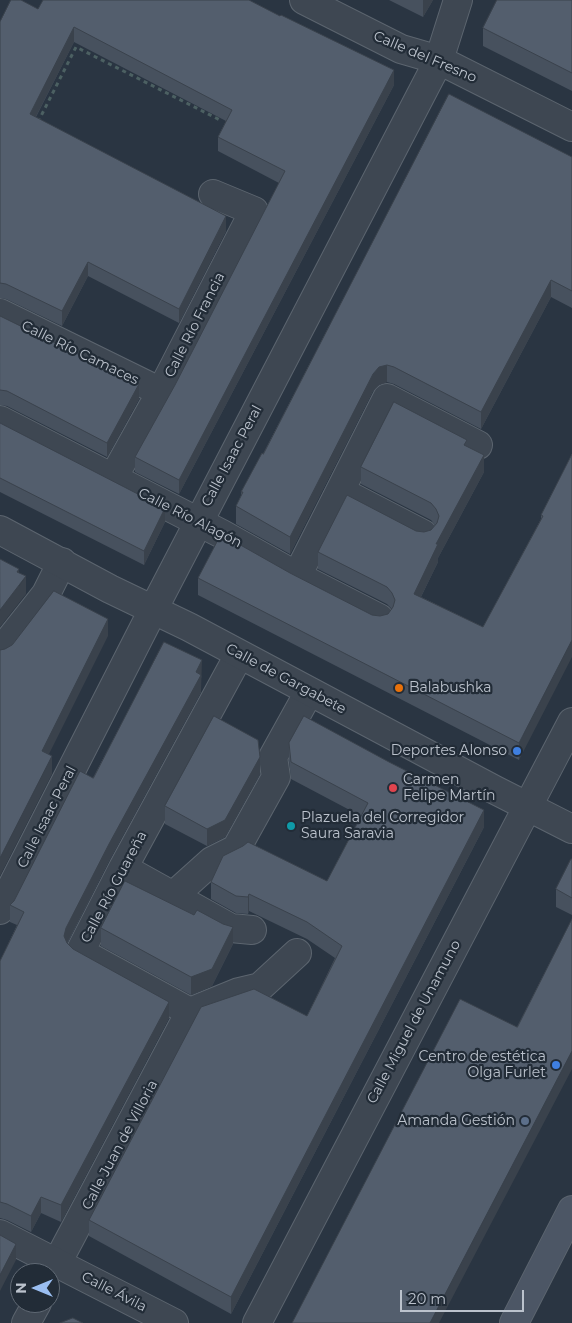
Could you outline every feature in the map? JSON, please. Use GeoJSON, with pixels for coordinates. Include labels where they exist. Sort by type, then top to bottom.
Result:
{"type":"FeatureCollection","features":[{"type":"Feature","properties":{"kind":"main road"},"geometry":{"type":"LineString","coordinates":[[514,1323],[572,1210]]}},
{"type":"Feature","properties":{"kind":"street","name":"Calle del Fresno"},"geometry":{"type":"LineString","coordinates":[[304,0],[401,49],[439,60],[572,127]]}},
{"type":"Feature","properties":{"kind":"street","name":"Calle Isaac Peral"},"geometry":{"type":"LineString","coordinates":[[0,910],[198,522],[439,60],[458,0]]}},
{"type":"Feature","properties":{"kind":"street","name":"Calle Río Francia"},"geometry":{"type":"LineString","coordinates":[[114,478],[161,392],[254,211],[213,194]]}},
{"type":"Feature","properties":{"kind":"street","name":"Calle Río Camaces"},"geometry":{"type":"LineString","coordinates":[[0,313],[161,392]]}},
{"type":"Feature","properties":{"kind":"street"},"geometry":{"type":"LineString","coordinates":[[297,576],[387,398],[478,445]]}},
{"type":"Feature","properties":{"kind":"street","name":"Calle Río Alagón"},"geometry":{"type":"LineString","coordinates":[[0,420],[380,618]]}},
{"type":"Feature","properties":{"kind":"street"},"geometry":{"type":"LineString","coordinates":[[340,491],[423,534]]}},
{"type":"Feature","properties":{"kind":"street","name":"Calle de Gargabete"},"geometry":{"type":"LineString","coordinates":[[0,530],[189,627],[309,692],[572,829]]}},
{"type":"Feature","properties":{"kind":"street"},"geometry":{"type":"LineString","coordinates":[[0,652],[46,594],[62,562]]}},
{"type":"Feature","properties":{"kind":"street","name":"Calle Río Guareña"},"geometry":{"type":"LineString","coordinates":[[190,1012],[80,952],[123,868],[239,654]]}},
{"type":"Feature","properties":{"kind":"street"},"geometry":{"type":"LineString","coordinates":[[173,896],[212,861],[236,849],[276,777],[272,757],[309,692]]}},
{"type":"Feature","properties":{"kind":"street","name":"Calle Miguel de Unamuno"},"geometry":{"type":"LineString","coordinates":[[257,1323],[572,722]]}},
{"type":"Feature","properties":{"kind":"street"},"geometry":{"type":"LineString","coordinates":[[123,868],[231,928],[252,930]]}},
{"type":"Feature","properties":{"kind":"street"},"geometry":{"type":"LineString","coordinates":[[190,1012],[239,992],[260,987],[297,953]]}},
{"type":"Feature","properties":{"kind":"street","name":"Calle Juan de Villoria"},"geometry":{"type":"LineString","coordinates":[[58,1263],[190,1012]]}},
{"type":"Feature","properties":{"kind":"street","name":"Calle Ávila"},"geometry":{"type":"LineString","coordinates":[[0,1234],[44,1263]]}},
{"type":"Feature","properties":{"kind":"street","name":"Calle Ávila"},"geometry":{"type":"LineString","coordinates":[[60,1273],[174,1323]]}},
{"type":"Feature","properties":{"kind":"path"},"geometry":{"type":"LineString","coordinates":[[35,127],[76,47],[220,120]]}},
{"type":"Feature","properties":{"kind":"building"},"geometry":{"type":"Polygon","coordinates":[[[11,0],[21,0],[38,9],[43,0],[249,0],[394,70],[179,480],[135,457],[175,385],[285,171],[218,137],[232,110],[74,27],[30,114],[226,216],[179,309],[88,262],[62,311],[6,284],[0,283],[0,22],[11,0]]]}},
{"type":"Feature","properties":{"kind":"building"},"geometry":{"type":"Polygon","coordinates":[[[497,0],[572,0],[572,73],[483,28],[497,0]]]}},
{"type":"Feature","properties":{"kind":"building"},"geometry":{"type":"Polygon","coordinates":[[[449,94],[572,157],[572,291],[551,280],[481,412],[394,367],[387,365],[379,367],[373,374],[290,537],[236,506],[243,492],[241,492],[263,454],[449,94]]]}},
{"type":"Feature","properties":{"kind":"building"},"geometry":{"type":"Polygon","coordinates":[[[0,316],[139,384],[107,443],[7,391],[0,390],[0,316]]]}},
{"type":"Feature","properties":{"kind":"building"},"geometry":{"type":"Polygon","coordinates":[[[394,402],[467,440],[464,445],[484,455],[436,544],[438,544],[414,594],[483,627],[543,516],[541,515],[572,454],[572,640],[519,743],[198,578],[221,534],[290,573],[372,615],[388,614],[395,600],[387,587],[318,552],[347,495],[416,531],[424,532],[431,530],[437,523],[439,516],[431,503],[361,467],[394,402]]]}},
{"type":"Feature","properties":{"kind":"building"},"geometry":{"type":"Polygon","coordinates":[[[0,423],[165,508],[144,551],[0,478],[0,423]]]}},
{"type":"Feature","properties":{"kind":"building"},"geometry":{"type":"Polygon","coordinates":[[[0,559],[19,569],[17,572],[26,576],[0,610],[0,559]]]}},
{"type":"Feature","properties":{"kind":"building"},"geometry":{"type":"Polygon","coordinates":[[[54,591],[108,619],[42,751],[52,756],[0,858],[0,650],[12,645],[54,591]]]}},
{"type":"Feature","properties":{"kind":"building"},"geometry":{"type":"Polygon","coordinates":[[[164,642],[202,660],[196,672],[201,675],[109,844],[66,928],[64,936],[67,943],[73,949],[169,1002],[61,1205],[41,1197],[31,1216],[0,1202],[0,961],[24,912],[10,905],[14,901],[80,771],[93,778],[164,642]]]}},
{"type":"Feature","properties":{"kind":"building"},"geometry":{"type":"Polygon","coordinates":[[[214,716],[258,740],[260,757],[225,820],[207,829],[165,806],[214,716]]]}},
{"type":"Feature","properties":{"kind":"building"},"geometry":{"type":"Polygon","coordinates":[[[304,716],[484,810],[231,1297],[89,1220],[201,1007],[254,989],[307,1016],[342,946],[307,922],[249,894],[248,897],[236,896],[211,882],[223,856],[248,842],[327,881],[368,803],[291,762],[289,743],[304,716]]]}},
{"type":"Feature","properties":{"kind":"building"},"geometry":{"type":"Polygon","coordinates":[[[572,859],[572,898],[556,889],[572,859]]]}},
{"type":"Feature","properties":{"kind":"building"},"geometry":{"type":"Polygon","coordinates":[[[125,881],[194,915],[197,910],[223,924],[233,927],[212,969],[191,977],[101,928],[125,881]]]}},
{"type":"Feature","properties":{"kind":"building"},"geometry":{"type":"Polygon","coordinates":[[[572,919],[572,1051],[430,1323],[292,1323],[460,999],[517,1027],[572,919]]]}},
{"type":"Feature","properties":{"kind":"building"},"geometry":{"type":"Polygon","coordinates":[[[0,1235],[16,1244],[0,1275],[0,1235]]]}},
{"type":"Feature","properties":{"kind":"building"},"geometry":{"type":"Polygon","coordinates":[[[73,1318],[83,1323],[60,1323],[73,1318]]]}},
{"type":"Feature","properties":{"kind":"place","name":"Balabushka"},"geometry":{"type":"Point","coordinates":[399,688]}},
{"type":"Feature","properties":{"kind":"place","name":"Deportes Alonso"},"geometry":{"type":"Point","coordinates":[517,751]}},
{"type":"Feature","properties":{"kind":"place","name":"Carmen Felipe Martín"},"geometry":{"type":"Point","coordinates":[393,788]}},
{"type":"Feature","properties":{"kind":"place","name":"Plazuela del Corregidor Saura Saravia"},"geometry":{"type":"Point","coordinates":[291,826]}},
{"type":"Feature","properties":{"kind":"place","name":"Centro de estética Olga Furlet"},"geometry":{"type":"Point","coordinates":[556,1065]}},
{"type":"Feature","properties":{"kind":"place","name":"Amanda Gestión"},"geometry":{"type":"Point","coordinates":[525,1121]}}]}
